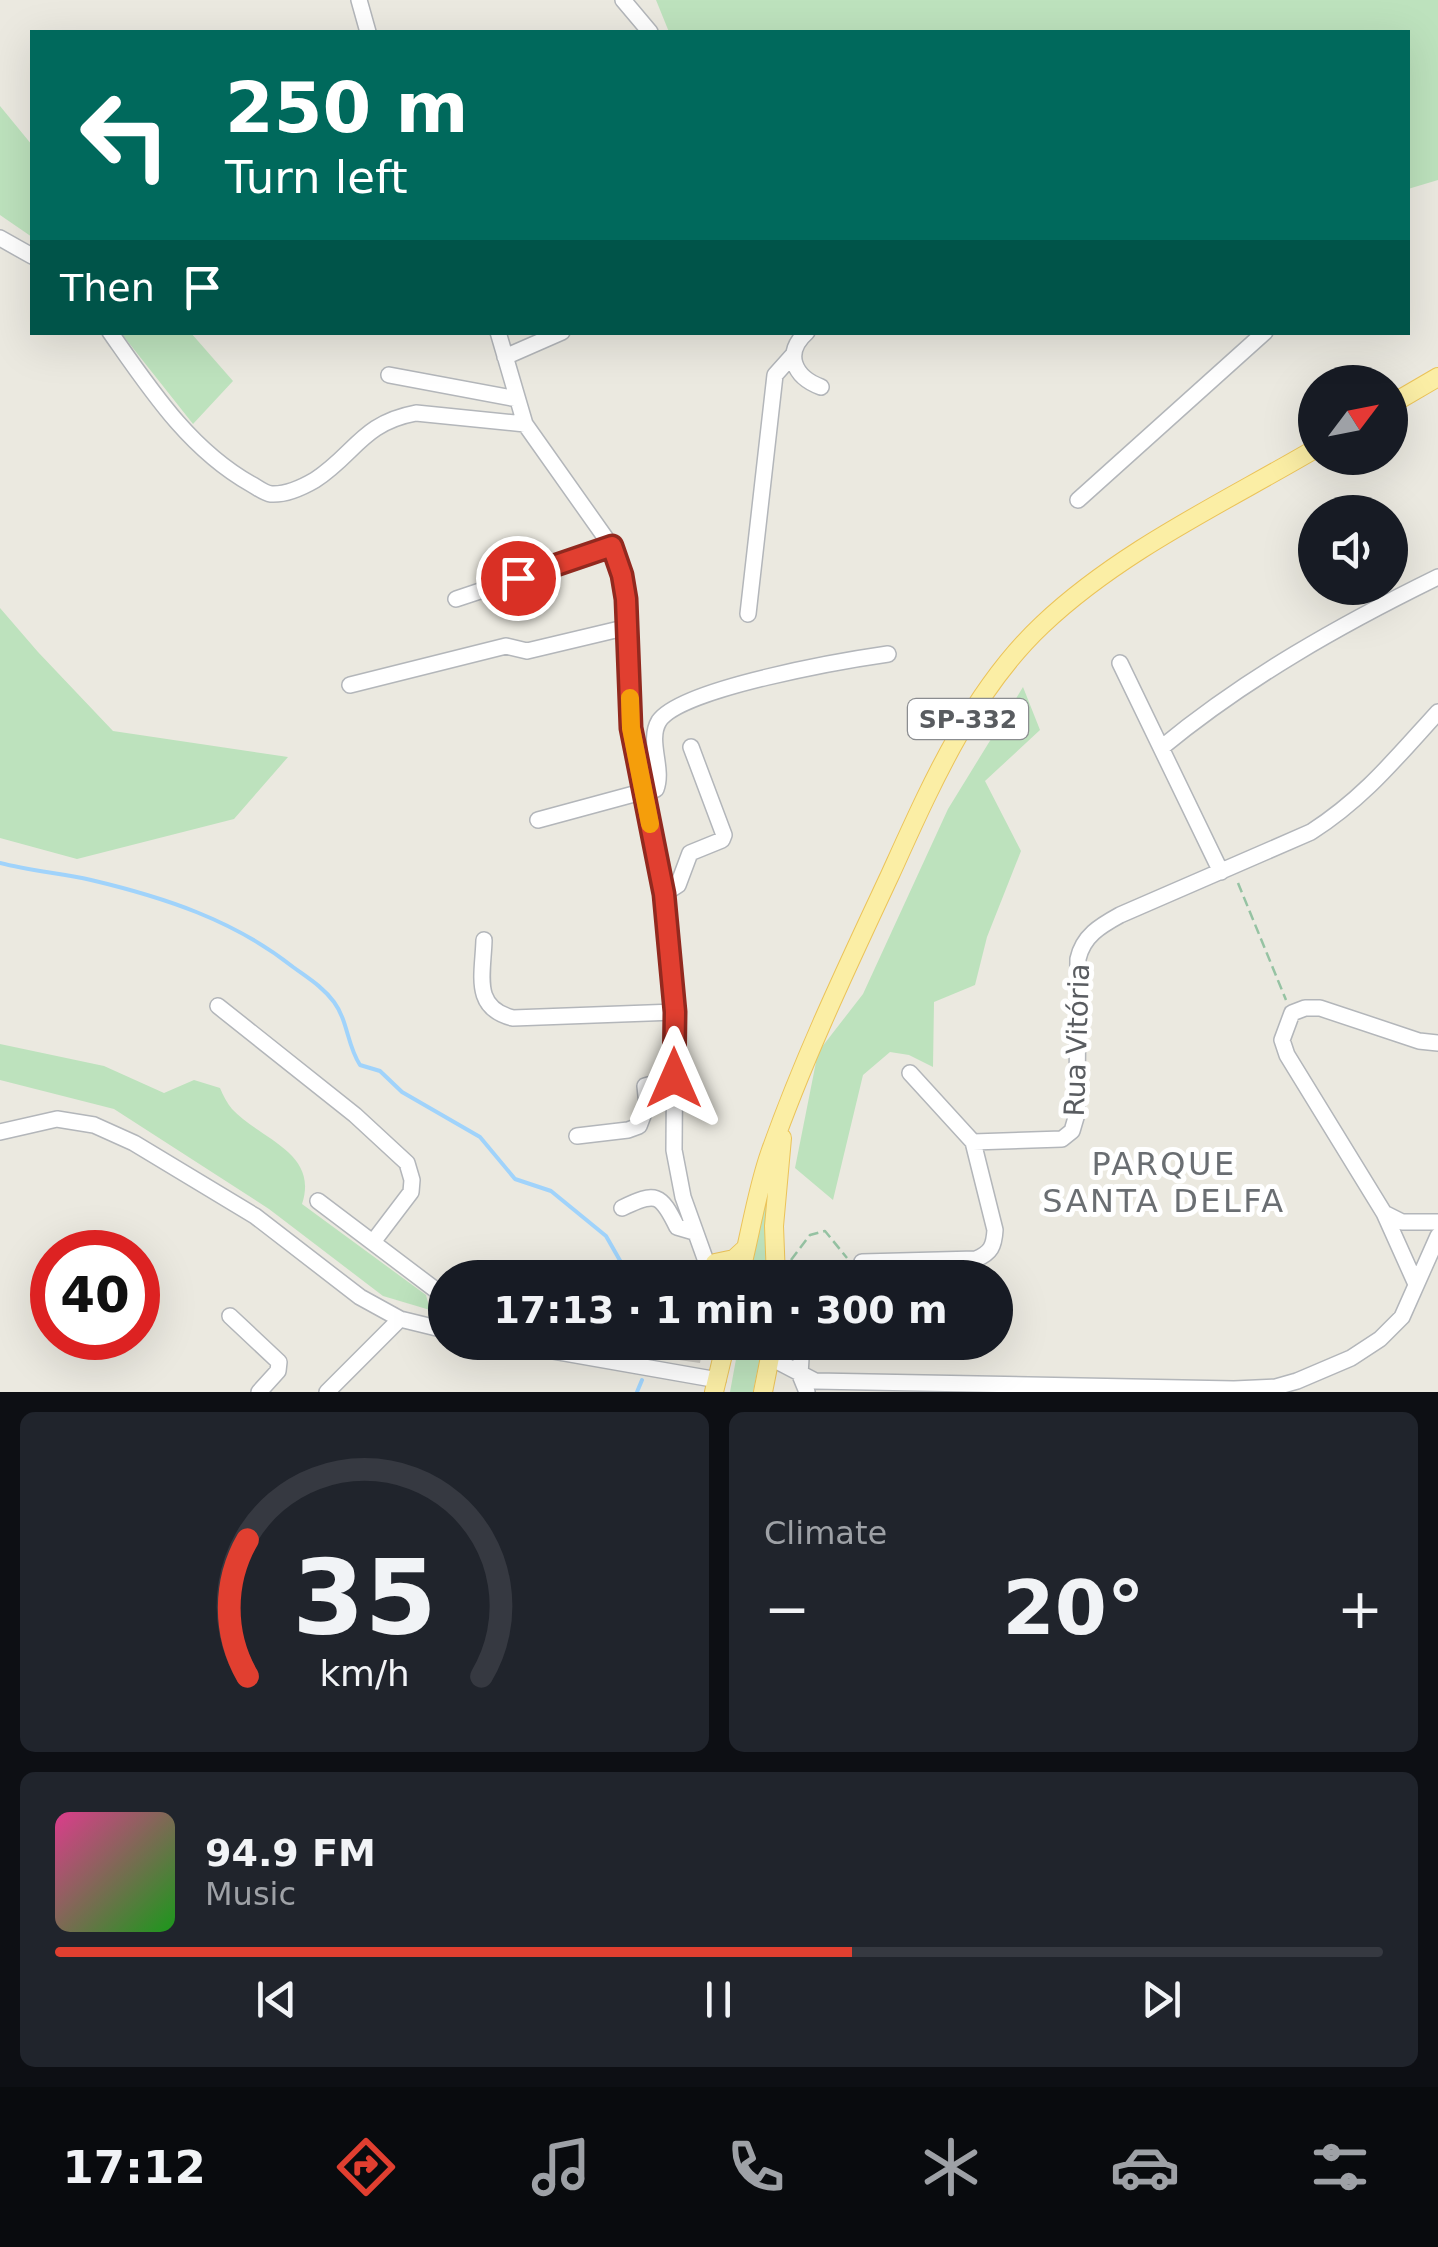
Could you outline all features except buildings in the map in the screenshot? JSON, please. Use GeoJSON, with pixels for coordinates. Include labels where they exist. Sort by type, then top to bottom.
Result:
{"type":"FeatureCollection","features":[{"type":"Feature","properties":{"kind":"main road"},"geometry":{"type":"LineString","coordinates":[[1408,394],[1438,377]]}},
{"type":"Feature","properties":{"kind":"main road","name":"SP-332"},"geometry":{"type":"LineString","coordinates":[[743,1260],[770,1153],[784,1124],[801,1068],[912,826],[994,676],[1040,626],[1102,575],[1298,458]]}},
{"type":"Feature","properties":{"kind":"main road","name":"SP-332"},"geometry":{"type":"LineString","coordinates":[[779,1260],[774,1226],[784,1124]]}},
{"type":"Feature","properties":{"kind":"main road"},"geometry":{"type":"LineString","coordinates":[[732,1260],[747,1248]]}},
{"type":"Feature","properties":{"kind":"main road"},"geometry":{"type":"LineString","coordinates":[[716,1386],[722,1360]]}},
{"type":"Feature","properties":{"kind":"main road"},"geometry":{"type":"LineString","coordinates":[[763,1392],[770,1360]]}},
{"type":"Feature","properties":{"kind":"street"},"geometry":{"type":"LineString","coordinates":[[359,0],[367,30]]}},
{"type":"Feature","properties":{"kind":"street"},"geometry":{"type":"LineString","coordinates":[[623,0],[648,30]]}},
{"type":"Feature","properties":{"kind":"street"},"geometry":{"type":"LineString","coordinates":[[0,238],[30,255]]}},
{"type":"Feature","properties":{"kind":"street"},"geometry":{"type":"LineString","coordinates":[[112,335],[187,435],[234,474],[268,494],[291,492],[317,479],[368,432],[398,416],[416,413],[526,424]]}},
{"type":"Feature","properties":{"kind":"street"},"geometry":{"type":"LineString","coordinates":[[499,335],[526,424],[612,546],[622,575],[631,728],[664,894],[675,1012],[674,1150],[696,1238],[708,1260]]}},
{"type":"Feature","properties":{"kind":"street"},"geometry":{"type":"LineString","coordinates":[[505,357],[555,335]]}},
{"type":"Feature","properties":{"kind":"street"},"geometry":{"type":"LineString","coordinates":[[748,614],[775,375],[804,335]]}},
{"type":"Feature","properties":{"kind":"street"},"geometry":{"type":"LineString","coordinates":[[1078,500],[1262,335]]}},
{"type":"Feature","properties":{"kind":"street"},"geometry":{"type":"LineString","coordinates":[[792,356],[798,374],[821,387]]}},
{"type":"Feature","properties":{"kind":"street"},"geometry":{"type":"LineString","coordinates":[[389,375],[518,399]]}},
{"type":"Feature","properties":{"kind":"street"},"geometry":{"type":"LineString","coordinates":[[456,599],[612,546]]}},
{"type":"Feature","properties":{"kind":"street"},"geometry":{"type":"LineString","coordinates":[[1408,587],[1438,577]]}},
{"type":"Feature","properties":{"kind":"street"},"geometry":{"type":"LineString","coordinates":[[1162,748],[1210,708],[1371,605]]}},
{"type":"Feature","properties":{"kind":"street"},"geometry":{"type":"LineString","coordinates":[[350,685],[506,646],[527,652],[628,627]]}},
{"type":"Feature","properties":{"kind":"street"},"geometry":{"type":"LineString","coordinates":[[538,820],[634,794],[645,795],[656,789],[660,779],[655,740],[658,722],[674,708],[783,673],[888,654]]}},
{"type":"Feature","properties":{"kind":"street"},"geometry":{"type":"LineString","coordinates":[[1120,663],[1226,870],[1311,832],[1340,814],[1364,794],[1438,712]]}},
{"type":"Feature","properties":{"kind":"street"},"geometry":{"type":"LineString","coordinates":[[664,894],[678,885],[690,853],[722,840],[724,835],[691,747]]}},
{"type":"Feature","properties":{"kind":"street","name":"Rua Vitória"},"geometry":{"type":"LineString","coordinates":[[973,1142],[1062,1138],[1072,1131],[1078,1094],[1078,959],[1084,942],[1120,915],[1226,870]]}},
{"type":"Feature","properties":{"kind":"street"},"geometry":{"type":"LineString","coordinates":[[484,940],[483,993],[495,1014],[513,1018],[675,1012]]}},
{"type":"Feature","properties":{"kind":"street"},"geometry":{"type":"LineString","coordinates":[[218,1006],[355,1115],[407,1163],[411,1192],[372,1242]]}},
{"type":"Feature","properties":{"kind":"street"},"geometry":{"type":"LineString","coordinates":[[1415,1282],[1384,1213],[1287,1055],[1282,1040],[1292,1013],[1320,1008],[1419,1041],[1438,1043]]}},
{"type":"Feature","properties":{"kind":"street"},"geometry":{"type":"LineString","coordinates":[[910,1072],[973,1142],[995,1230],[989,1252],[976,1260]]}},
{"type":"Feature","properties":{"kind":"street"},"geometry":{"type":"LineString","coordinates":[[577,1136],[639,1126],[647,1105],[644,1086],[674,1078]]}},
{"type":"Feature","properties":{"kind":"street"},"geometry":{"type":"LineString","coordinates":[[0,1132],[57,1120],[94,1125],[134,1143],[255,1216],[360,1297],[400,1319],[428,1326]]}},
{"type":"Feature","properties":{"kind":"street"},"geometry":{"type":"LineString","coordinates":[[622,1208],[641,1198],[656,1197],[665,1203],[677,1227],[696,1238]]}},
{"type":"Feature","properties":{"kind":"street"},"geometry":{"type":"LineString","coordinates":[[318,1201],[428,1284]]}},
{"type":"Feature","properties":{"kind":"street"},"geometry":{"type":"LineString","coordinates":[[1384,1213],[1402,1222],[1438,1222]]}},
{"type":"Feature","properties":{"kind":"street"},"geometry":{"type":"LineString","coordinates":[[783,1360],[800,1375],[815,1381],[1234,1390],[1276,1387],[1318,1374],[1380,1339],[1402,1318],[1438,1236]]}},
{"type":"Feature","properties":{"kind":"street"},"geometry":{"type":"LineString","coordinates":[[230,1316],[279,1362],[278,1371],[259,1392]]}},
{"type":"Feature","properties":{"kind":"street"},"geometry":{"type":"LineString","coordinates":[[327,1392],[400,1319]]}},
{"type":"Feature","properties":{"kind":"street"},"geometry":{"type":"LineString","coordinates":[[590,1360],[716,1386]]}},
{"type":"Feature","properties":{"kind":"street"},"geometry":{"type":"LineString","coordinates":[[801,1360],[800,1375],[807,1392]]}},
{"type":"Feature","properties":{"kind":"path"},"geometry":{"type":"LineString","coordinates":[[1226,870],[1292,1013]]}},
{"type":"Feature","properties":{"kind":"path"},"geometry":{"type":"LineString","coordinates":[[790,1260],[810,1235],[825,1231],[849,1260]]}},
{"type":"Feature","properties":{"kind":"green space"},"geometry":{"type":"Polygon","coordinates":[[[656,0],[1438,0],[1438,180],[1410,188],[1410,30],[668,30],[656,0]]]}},
{"type":"Feature","properties":{"kind":"green space"},"geometry":{"type":"Polygon","coordinates":[[[0,106],[30,143],[30,236],[0,215],[0,106]]]}},
{"type":"Feature","properties":{"kind":"green space"},"geometry":{"type":"Polygon","coordinates":[[[123,335],[193,335],[233,381],[193,424],[123,335]]]}},
{"type":"Feature","properties":{"kind":"green space"},"geometry":{"type":"Polygon","coordinates":[[[0,608],[113,731],[288,757],[234,819],[77,859],[0,838],[0,608]]]}},
{"type":"Feature","properties":{"kind":"green space"},"geometry":{"type":"Polygon","coordinates":[[[1023,687],[1040,730],[985,781],[1021,851],[987,937],[975,985],[934,1002],[933,1067],[909,1055],[890,1052],[863,1075],[833,1200],[795,1168],[818,1052],[863,994],[948,809],[1023,687]]]}},
{"type":"Feature","properties":{"kind":"green space"},"geometry":{"type":"Polygon","coordinates":[[[0,1044],[104,1066],[164,1093],[194,1080],[220,1088],[232,1109],[295,1159],[305,1186],[302,1204],[426,1295],[428,1309],[383,1296],[269,1209],[114,1109],[0,1080],[0,1044]]]}},
{"type":"Feature","properties":{"kind":"green space"},"geometry":{"type":"Polygon","coordinates":[[[768,1196],[767,1260],[751,1260],[768,1196]]]}},
{"type":"Feature","properties":{"kind":"green space"},"geometry":{"type":"Polygon","coordinates":[[[736,1360],[760,1360],[753,1392],[730,1392],[736,1360]]]}},
{"type":"Feature","properties":{"kind":"waterway"},"geometry":{"type":"LineString","coordinates":[[0,863],[145,894],[222,923],[270,950],[334,1002],[360,1065],[380,1071],[402,1092],[480,1137],[515,1179],[551,1191],[606,1236],[620,1260]]}},
{"type":"Feature","properties":{"kind":"waterway"},"geometry":{"type":"LineString","coordinates":[[637,1392],[642,1380]]}},
{"type":"Feature","properties":{"kind":"slow traffic"},"geometry":{"type":"LineString","coordinates":[[630,698],[631,728],[650,824]]}},
{"type":"Feature","properties":{"kind":"district","name":"PARQUE SANTA DELFA"},"geometry":{"type":"Point","coordinates":[1164,1182]}},
{"type":"Feature","properties":{"kind":"route"},"geometry":{"type":"LineString","coordinates":[[518,578],[612,546],[622,575],[631,728],[664,894],[675,1012],[674,1078]]}}]}
